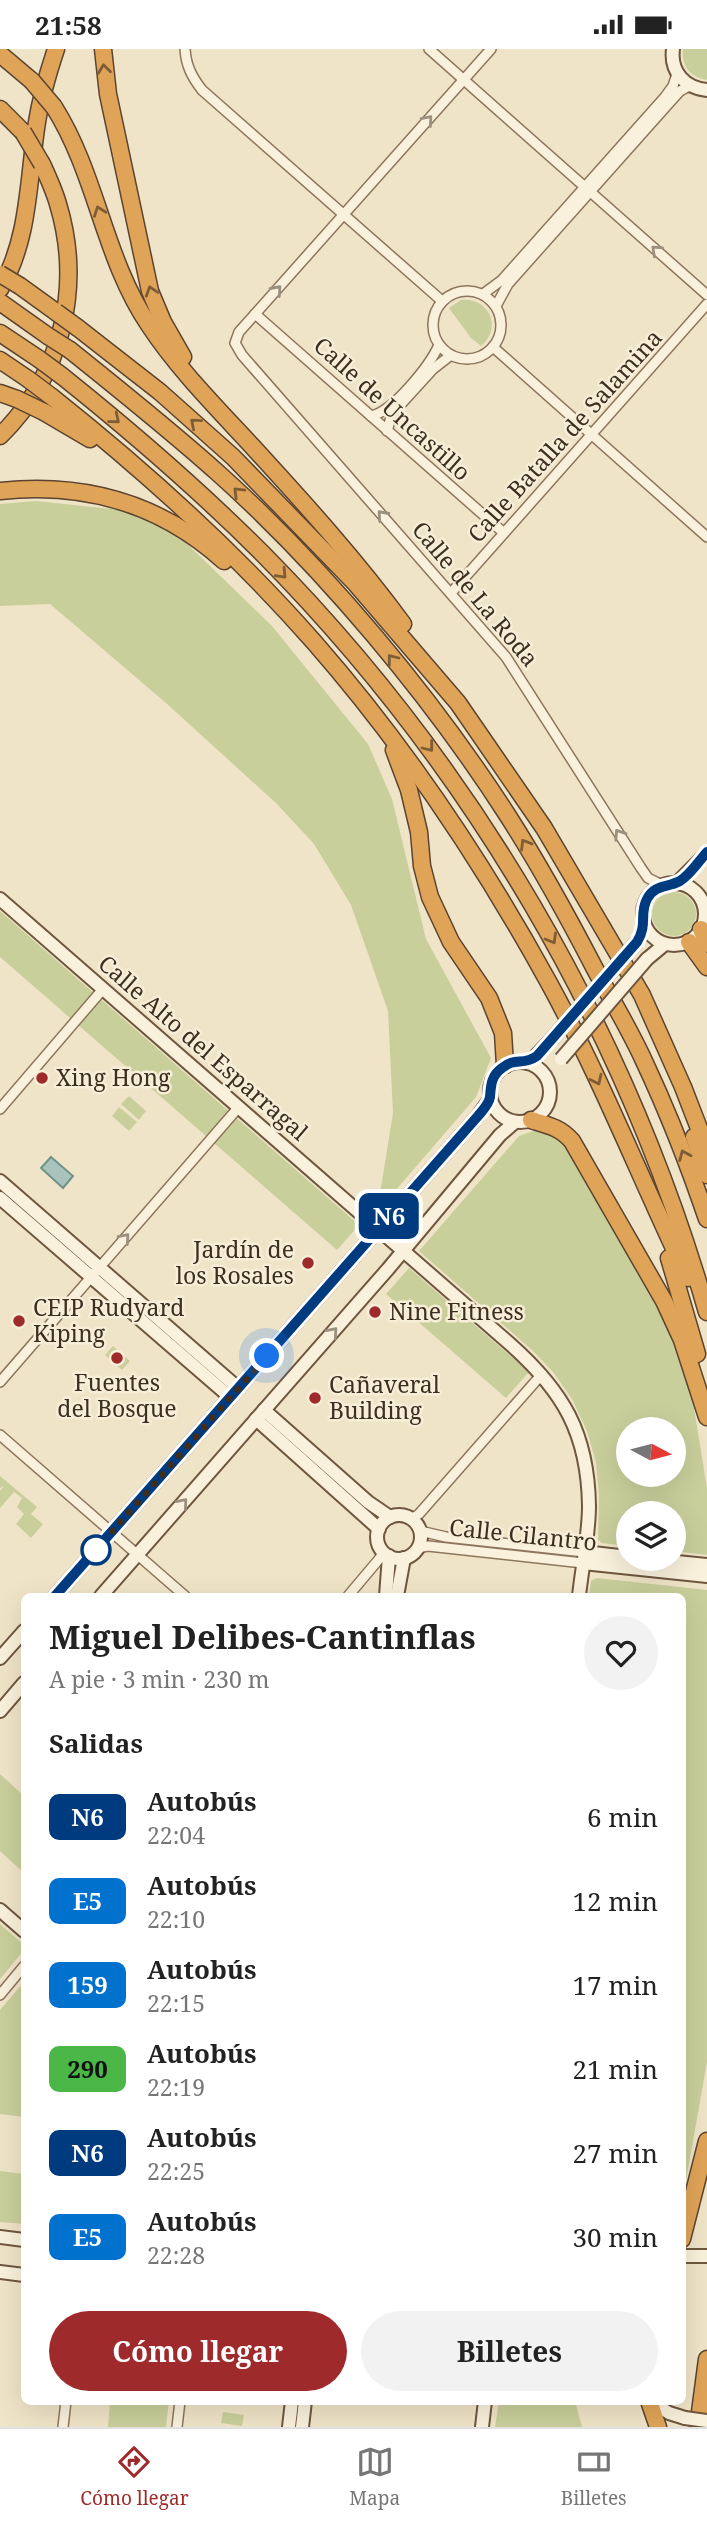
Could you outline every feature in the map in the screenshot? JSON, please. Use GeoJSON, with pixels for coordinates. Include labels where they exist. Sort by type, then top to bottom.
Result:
{"type":"FeatureCollection","features":[{"type":"Feature","properties":{"kind":"highway"},"geometry":{"type":"LineString","coordinates":[[0,289],[12,269],[20,241],[37,121],[48,70],[56,49]]}},
{"type":"Feature","properties":{"kind":"highway"},"geometry":{"type":"LineString","coordinates":[[103,49],[113,120],[150,291],[163,322],[189,366],[247,432],[272,468]]}},
{"type":"Feature","properties":{"kind":"highway"},"geometry":{"type":"LineString","coordinates":[[0,54],[29,78],[54,107],[65,126],[78,154],[117,263],[148,324],[177,364],[364,571],[544,828],[642,995],[707,1149]]}},
{"type":"Feature","properties":{"kind":"highway"},"geometry":{"type":"LineString","coordinates":[[0,109],[23,132],[42,164],[58,202],[65,233],[69,278],[66,313],[48,370],[16,420],[0,436]]}},
{"type":"Feature","properties":{"kind":"highway"},"geometry":{"type":"LineString","coordinates":[[0,274],[78,328],[160,392],[233,457],[356,584],[458,703]]}},
{"type":"Feature","properties":{"kind":"highway"},"geometry":{"type":"LineString","coordinates":[[3,304],[70,351],[219,474],[343,600],[457,742],[507,815],[553,890],[644,1060],[692,1175],[707,1219]]}},
{"type":"Feature","properties":{"kind":"highway"},"geometry":{"type":"LineString","coordinates":[[0,333],[62,376],[134,435],[263,554],[359,660],[440,762],[535,909],[578,985],[607,1044],[671,1198],[706,1307]]}},
{"type":"Feature","properties":{"kind":"highway"},"geometry":{"type":"LineString","coordinates":[[0,360],[28,379],[48,404],[187,512],[313,641],[389,735],[471,849],[551,986],[692,1287],[706,1307]]}},
{"type":"Feature","properties":{"kind":"highway"},"geometry":{"type":"LineString","coordinates":[[0,393],[48,404]]}},
{"type":"Feature","properties":{"kind":"highway"},"geometry":{"type":"LineString","coordinates":[[0,491],[80,491],[141,507],[176,525],[215,553],[313,641]]}},
{"type":"Feature","properties":{"kind":"highway"},"geometry":{"type":"LineString","coordinates":[[389,735],[409,790],[430,897],[451,942],[489,998],[503,1033],[505,1065]]}},
{"type":"Feature","properties":{"kind":"highway"},"geometry":{"type":"LineString","coordinates":[[605,932],[669,1073],[707,1175]]}},
{"type":"Feature","properties":{"kind":"highway"},"geometry":{"type":"LineString","coordinates":[[689,942],[707,967]]}},
{"type":"Feature","properties":{"kind":"highway"},"geometry":{"type":"LineString","coordinates":[[683,1087],[692,1096],[707,1133]]}},
{"type":"Feature","properties":{"kind":"highway"},"geometry":{"type":"LineString","coordinates":[[523,1121],[554,1126],[572,1141],[664,1301],[682,1340],[707,1417]]}},
{"type":"Feature","properties":{"kind":"highway"},"geometry":{"type":"LineString","coordinates":[[641,1177],[680,1292],[707,1391]]}},
{"type":"Feature","properties":{"kind":"highway"},"geometry":{"type":"LineString","coordinates":[[686,2223],[707,2141]]}},
{"type":"Feature","properties":{"kind":"highway"},"geometry":{"type":"LineString","coordinates":[[691,2423],[707,2359]]}},
{"type":"Feature","properties":{"kind":"highway"},"geometry":{"type":"LineString","coordinates":[[651,2405],[658,2427]]}},
{"type":"Feature","properties":{"kind":"main road"},"geometry":{"type":"LineString","coordinates":[[673,49],[677,74],[689,86],[707,90]]}},
{"type":"Feature","properties":{"kind":"main road"},"geometry":{"type":"LineString","coordinates":[[677,883],[707,852]]}},
{"type":"Feature","properties":{"kind":"main road"},"geometry":{"type":"LineString","coordinates":[[677,883],[692,889],[706,907],[704,936],[689,942],[665,944],[653,937],[643,916],[648,897],[662,885],[677,883]]}},
{"type":"Feature","properties":{"kind":"main road","name":"Calle Alto del Esparragal"},"geometry":{"type":"LineString","coordinates":[[0,899],[542,1374],[568,1410],[585,1458],[589,1507],[579,1593]]}},
{"type":"Feature","properties":{"kind":"main road"},"geometry":{"type":"LineString","coordinates":[[528,1063],[637,942],[645,925]]}},
{"type":"Feature","properties":{"kind":"main road"},"geometry":{"type":"LineString","coordinates":[[548,1080],[561,1059],[647,959],[665,944]]}},
{"type":"Feature","properties":{"kind":"main road"},"geometry":{"type":"LineString","coordinates":[[104,1593],[500,1135],[523,1121],[538,1116],[548,1104],[548,1080],[540,1069],[521,1061],[505,1065],[494,1076],[489,1091],[490,1099],[499,1114],[523,1121]]}},
{"type":"Feature","properties":{"kind":"main road"},"geometry":{"type":"LineString","coordinates":[[58,1593],[478,1116],[490,1099]]}},
{"type":"Feature","properties":{"kind":"main road"},"geometry":{"type":"LineString","coordinates":[[0,1181],[95,1272],[234,1393]]}},
{"type":"Feature","properties":{"kind":"main road"},"geometry":{"type":"LineString","coordinates":[[0,1198],[95,1272]]}},
{"type":"Feature","properties":{"kind":"main road"},"geometry":{"type":"LineString","coordinates":[[260,1415],[390,1517]]}},
{"type":"Feature","properties":{"kind":"main road"},"geometry":{"type":"LineString","coordinates":[[260,1415],[379,1529]]}},
{"type":"Feature","properties":{"kind":"main road"},"geometry":{"type":"LineString","coordinates":[[386,1593],[386,1554],[378,1541],[379,1529],[390,1517],[403,1515],[411,1519],[420,1531],[417,1548],[404,1558],[398,1593]]}},
{"type":"Feature","properties":{"kind":"main road"},"geometry":{"type":"LineString","coordinates":[[386,1554],[404,1558]]}},
{"type":"Feature","properties":{"kind":"main road","name":"Calle Cilantro"},"geometry":{"type":"LineString","coordinates":[[583,1558],[616,1557]]}},
{"type":"Feature","properties":{"kind":"main road","name":"Calle Cilantro"},"geometry":{"type":"LineString","coordinates":[[583,1558],[707,1576]]}},
{"type":"Feature","properties":{"kind":"main road"},"geometry":{"type":"LineString","coordinates":[[686,1563],[707,1565]]}},
{"type":"Feature","properties":{"kind":"main road"},"geometry":{"type":"LineString","coordinates":[[0,1658],[21,1634]]}},
{"type":"Feature","properties":{"kind":"main road"},"geometry":{"type":"LineString","coordinates":[[0,1711],[21,1691]]}},
{"type":"Feature","properties":{"kind":"main road"},"geometry":{"type":"LineString","coordinates":[[0,1910],[21,1928]]}},
{"type":"Feature","properties":{"kind":"main road"},"geometry":{"type":"LineString","coordinates":[[0,2237],[21,2240]]}},
{"type":"Feature","properties":{"kind":"main road"},"geometry":{"type":"LineString","coordinates":[[686,2256],[707,2256]]}},
{"type":"Feature","properties":{"kind":"main road"},"geometry":{"type":"LineString","coordinates":[[0,2272],[21,2275]]}},
{"type":"Feature","properties":{"kind":"main road"},"geometry":{"type":"LineString","coordinates":[[289,2427],[292,2405]]}},
{"type":"Feature","properties":{"kind":"main road"},"geometry":{"type":"LineString","coordinates":[[302,2427],[305,2405]]}},
{"type":"Feature","properties":{"kind":"main road"},"geometry":{"type":"LineString","coordinates":[[482,2427],[485,2405]]}},
{"type":"Feature","properties":{"kind":"main road"},"geometry":{"type":"LineString","coordinates":[[656,2405],[691,2423],[707,2421]]}},
{"type":"Feature","properties":{"kind":"street"},"geometry":{"type":"LineString","coordinates":[[185,49],[187,65],[202,90],[442,301]]}},
{"type":"Feature","properties":{"kind":"street"},"geometry":{"type":"LineString","coordinates":[[429,49],[707,295]]}},
{"type":"Feature","properties":{"kind":"street"},"geometry":{"type":"LineString","coordinates":[[255,314],[491,49]]}},
{"type":"Feature","properties":{"kind":"street"},"geometry":{"type":"LineString","coordinates":[[496,306],[508,284],[665,97],[677,74]]}},
{"type":"Feature","properties":{"kind":"street"},"geometry":{"type":"LineString","coordinates":[[483,294],[502,280],[680,91],[689,86]]}},
{"type":"Feature","properties":{"kind":"street"},"geometry":{"type":"LineString","coordinates":[[461,291],[483,294],[496,306],[502,327],[493,347],[484,355],[473,359],[451,355],[439,345],[433,326],[435,312],[442,301],[461,291]]}},
{"type":"Feature","properties":{"kind":"street","name":"Calle Batalla de Salamina"},"geometry":{"type":"LineString","coordinates":[[451,593],[707,304]]}},
{"type":"Feature","properties":{"kind":"street","name":"Calle de La Roda"},"geometry":{"type":"LineString","coordinates":[[255,314],[239,332],[236,343],[239,351],[506,657],[641,868],[648,877],[662,885]]}},
{"type":"Feature","properties":{"kind":"street","name":"Calle de Uncastillo"},"geometry":{"type":"LineString","coordinates":[[255,314],[504,533]]}},
{"type":"Feature","properties":{"kind":"street"},"geometry":{"type":"LineString","coordinates":[[371,416],[387,409],[428,365],[439,345]]}},
{"type":"Feature","properties":{"kind":"street"},"geometry":{"type":"LineString","coordinates":[[493,347],[707,537]]}},
{"type":"Feature","properties":{"kind":"street"},"geometry":{"type":"LineString","coordinates":[[387,431],[392,414],[433,369],[451,355]]}},
{"type":"Feature","properties":{"kind":"street"},"geometry":{"type":"LineString","coordinates":[[0,1109],[103,989]]}},
{"type":"Feature","properties":{"kind":"street"},"geometry":{"type":"LineString","coordinates":[[0,1382],[238,1108]]}},
{"type":"Feature","properties":{"kind":"street"},"geometry":{"type":"LineString","coordinates":[[411,1519],[419,1514],[542,1374]]}},
{"type":"Feature","properties":{"kind":"street"},"geometry":{"type":"LineString","coordinates":[[0,1435],[182,1593]]}},
{"type":"Feature","properties":{"kind":"street","name":"Calle Cilantro"},"geometry":{"type":"LineString","coordinates":[[420,1531],[583,1558]]}},
{"type":"Feature","properties":{"kind":"street","name":"Calle Cilantro"},"geometry":{"type":"LineString","coordinates":[[417,1548],[436,1547],[583,1558]]}},
{"type":"Feature","properties":{"kind":"street"},"geometry":{"type":"LineString","coordinates":[[351,1593],[386,1554]]}},
{"type":"Feature","properties":{"kind":"street"},"geometry":{"type":"LineString","coordinates":[[0,1995],[21,1970]]}},
{"type":"Feature","properties":{"kind":"street"},"geometry":{"type":"LineString","coordinates":[[63,2427],[66,2405]]}},
{"type":"Feature","properties":{"kind":"street"},"geometry":{"type":"LineString","coordinates":[[177,2427],[180,2405]]}},
{"type":"Feature","properties":{"kind":"green space"},"geometry":{"type":"Polygon","coordinates":[[[683,49],[707,49],[707,80],[688,70],[683,49]]]}},
{"type":"Feature","properties":{"kind":"green space"},"geometry":{"type":"Polygon","coordinates":[[[461,300],[479,303],[490,315],[491,331],[481,346],[471,338],[449,308],[461,300]]]}},
{"type":"Feature","properties":{"kind":"green space"},"geometry":{"type":"Polygon","coordinates":[[[36,501],[121,510],[177,534],[272,626],[368,744],[392,799],[426,939],[491,1058],[476,1097],[377,1212],[393,1113],[388,1011],[351,905],[314,844],[277,804],[166,703],[50,604],[0,606],[0,504],[36,501]]]}},
{"type":"Feature","properties":{"kind":"green space"},"geometry":{"type":"Polygon","coordinates":[[[674,892],[689,899],[696,914],[689,929],[674,936],[659,929],[652,914],[659,899],[674,892]]]}},
{"type":"Feature","properties":{"kind":"green space"},"geometry":{"type":"Polygon","coordinates":[[[0,911],[359,1225],[337,1250],[0,957],[0,911]]]}},
{"type":"Feature","properties":{"kind":"green space"},"geometry":{"type":"Polygon","coordinates":[[[129,1096],[146,1111],[139,1120],[121,1104],[129,1096]]]}},
{"type":"Feature","properties":{"kind":"green space"},"geometry":{"type":"Polygon","coordinates":[[[119,1107],[137,1122],[129,1131],[112,1116],[119,1107]]]}},
{"type":"Feature","properties":{"kind":"green space"},"geometry":{"type":"Polygon","coordinates":[[[539,1129],[552,1132],[565,1143],[658,1306],[688,1371],[707,1488],[707,1555],[686,1552],[686,1501],[616,1501],[616,1545],[598,1540],[599,1495],[596,1463],[587,1431],[572,1399],[553,1372],[533,1351],[419,1251],[519,1136],[539,1129]]]}},
{"type":"Feature","properties":{"kind":"green space"},"geometry":{"type":"Polygon","coordinates":[[[409,1268],[529,1372],[506,1398],[386,1294],[409,1268]]]}},
{"type":"Feature","properties":{"kind":"green space","name":"Fuentes del Bosque"},"geometry":{"type":"Polygon","coordinates":[[[113,1346],[130,1361],[122,1370],[105,1355],[113,1346]]]}},
{"type":"Feature","properties":{"kind":"green space"},"geometry":{"type":"Polygon","coordinates":[[[0,1476],[37,1507],[31,1514],[43,1524],[31,1538],[16,1524],[24,1514],[17,1507],[22,1498],[14,1492],[0,1508],[0,1491],[4,1486],[0,1488],[0,1476]]]}},
{"type":"Feature","properties":{"kind":"green space"},"geometry":{"type":"Polygon","coordinates":[[[597,1578],[707,1590],[707,2062],[686,2180],[686,1593],[589,1593],[591,1581],[597,1578]]]}},
{"type":"Feature","properties":{"kind":"green space"},"geometry":{"type":"Polygon","coordinates":[[[0,1774],[21,1793],[21,1870],[0,1851],[0,1774]]]}},
{"type":"Feature","properties":{"kind":"green space"},"geometry":{"type":"Polygon","coordinates":[[[0,1924],[21,1942],[21,1954],[0,1979],[0,1924]]]}},
{"type":"Feature","properties":{"kind":"green space"},"geometry":{"type":"Polygon","coordinates":[[[21,1986],[21,2117],[0,2114],[0,2010],[21,1986]]]}},
{"type":"Feature","properties":{"kind":"green space"},"geometry":{"type":"Polygon","coordinates":[[[0,2171],[21,2174],[21,2224],[0,2222],[0,2171]]]}},
{"type":"Feature","properties":{"kind":"green space"},"geometry":{"type":"Polygon","coordinates":[[[110,2405],[169,2405],[166,2427],[108,2427],[110,2405]]]}},
{"type":"Feature","properties":{"kind":"green space"},"geometry":{"type":"Polygon","coordinates":[[[498,2405],[576,2405],[582,2427],[495,2427],[498,2405]]]}},
{"type":"Feature","properties":{"kind":"green space"},"geometry":{"type":"Polygon","coordinates":[[[223,2412],[244,2415],[242,2426],[221,2423],[223,2412]]]}},
{"type":"Feature","properties":{"kind":"water"},"geometry":{"type":"Polygon","coordinates":[[[51,1157],[73,1176],[63,1188],[41,1168],[51,1157]]]}},
{"type":"Feature","properties":{"kind":"bus line","name":"N6"},"geometry":{"type":"LineString","coordinates":[[58,1593],[478,1116],[490,1099],[491,1083],[499,1070],[513,1062],[528,1063],[537,1056],[637,942],[645,925],[644,906],[654,890],[662,885],[677,883],[707,852]]}},
{"type":"Feature","properties":{"kind":"place","name":"Xing Hong"},"geometry":{"type":"Point","coordinates":[42,1078]}},
{"type":"Feature","properties":{"kind":"place","name":"Jardín de los Rosales"},"geometry":{"type":"Point","coordinates":[308,1263]}},
{"type":"Feature","properties":{"kind":"place","name":"Nine Fitness"},"geometry":{"type":"Point","coordinates":[375,1312]}},
{"type":"Feature","properties":{"kind":"place","name":"CEIP Rudyard Kiping"},"geometry":{"type":"Point","coordinates":[19,1321]}},
{"type":"Feature","properties":{"kind":"place","name":"Fuentes del Bosque"},"geometry":{"type":"Point","coordinates":[117,1358]}},
{"type":"Feature","properties":{"kind":"place","name":"Cañaveral Building"},"geometry":{"type":"Point","coordinates":[315,1398]}},
{"type":"Feature","properties":{"kind":"route"},"geometry":{"type":"LineString","coordinates":[[96,1550],[267,1356]]}}]}
